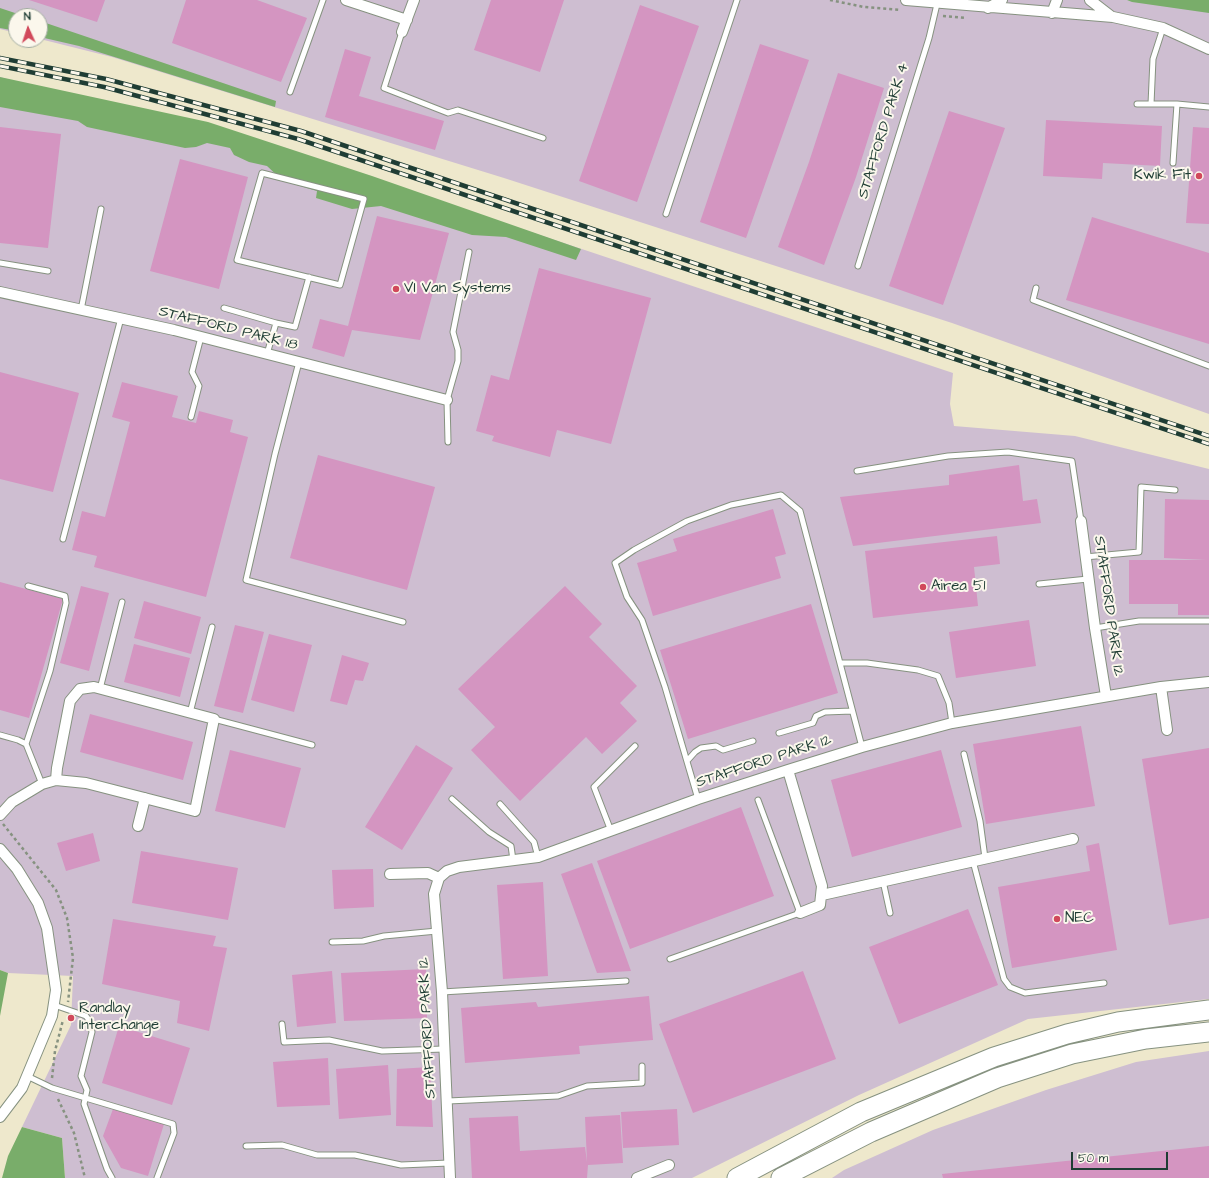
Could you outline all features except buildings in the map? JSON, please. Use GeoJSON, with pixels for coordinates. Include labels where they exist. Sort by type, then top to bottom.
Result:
{"type":"FeatureCollection","features":[{"type":"Feature","properties":{"kind":"highway"},"geometry":{"type":"LineString","coordinates":[[737,1178],[861,1112],[994,1057],[1067,1034],[1118,1022],[1209,1010]]}},
{"type":"Feature","properties":{"kind":"highway"},"geometry":{"type":"LineString","coordinates":[[781,1178],[871,1132],[997,1078],[1072,1054],[1146,1040],[1209,1032]]}},
{"type":"Feature","properties":{"kind":"street"},"geometry":{"type":"LineString","coordinates":[[346,0],[407,20]]}},
{"type":"Feature","properties":{"kind":"street"},"geometry":{"type":"LineString","coordinates":[[402,32],[414,0]]}},
{"type":"Feature","properties":{"kind":"street"},"geometry":{"type":"LineString","coordinates":[[988,8],[1002,0]]}},
{"type":"Feature","properties":{"kind":"street"},"geometry":{"type":"LineString","coordinates":[[1049,0],[1052,13]]}},
{"type":"Feature","properties":{"kind":"street"},"geometry":{"type":"LineString","coordinates":[[1052,13],[1057,0]]}},
{"type":"Feature","properties":{"kind":"street"},"geometry":{"type":"LineString","coordinates":[[1090,0],[1113,17]]}},
{"type":"Feature","properties":{"kind":"street"},"geometry":{"type":"LineString","coordinates":[[906,5],[937,4],[1113,17],[1163,28],[1209,49]]}},
{"type":"Feature","properties":{"kind":"street","name":"STAFFORD PARK 18"},"geometry":{"type":"LineString","coordinates":[[0,292],[201,337],[447,400]]}},
{"type":"Feature","properties":{"kind":"street","name":"STAFFORD PARK 12"},"geometry":{"type":"LineString","coordinates":[[1081,521],[1088,579],[1106,696]]}},
{"type":"Feature","properties":{"kind":"street","name":"STAFFORD PARK 12"},"geometry":{"type":"LineString","coordinates":[[450,1178],[448,1101],[442,992],[434,894],[438,878],[447,871],[459,867],[538,857],[698,799],[862,747],[952,723],[1161,687],[1209,682]]}},
{"type":"Feature","properties":{"kind":"street"},"geometry":{"type":"LineString","coordinates":[[0,815],[12,802],[42,784],[56,780],[86,783],[195,811],[214,719],[94,687],[80,689],[70,701],[56,780]]}},
{"type":"Feature","properties":{"kind":"street"},"geometry":{"type":"LineString","coordinates":[[1161,687],[1167,730]]}},
{"type":"Feature","properties":{"kind":"street"},"geometry":{"type":"LineString","coordinates":[[788,770],[822,886],[820,905],[800,913]]}},
{"type":"Feature","properties":{"kind":"street"},"geometry":{"type":"LineString","coordinates":[[138,826],[146,798]]}},
{"type":"Feature","properties":{"kind":"street"},"geometry":{"type":"LineString","coordinates":[[822,895],[1073,839]]}},
{"type":"Feature","properties":{"kind":"street"},"geometry":{"type":"LineString","coordinates":[[0,849],[17,870],[38,903],[47,928],[56,990],[52,1016],[22,1088],[0,1117]]}},
{"type":"Feature","properties":{"kind":"street"},"geometry":{"type":"LineString","coordinates":[[390,874],[428,872],[438,878]]}},
{"type":"Feature","properties":{"kind":"street"},"geometry":{"type":"LineString","coordinates":[[638,1178],[669,1165]]}},
{"type":"Feature","properties":{"kind":"lane"},"geometry":{"type":"LineString","coordinates":[[290,92],[323,0]]}},
{"type":"Feature","properties":{"kind":"lane"},"geometry":{"type":"LineString","coordinates":[[666,214],[737,0]]}},
{"type":"Feature","properties":{"kind":"lane","name":"STAFFORD PARK 4"},"geometry":{"type":"LineString","coordinates":[[858,266],[918,72],[937,4]]}},
{"type":"Feature","properties":{"kind":"lane"},"geometry":{"type":"LineString","coordinates":[[1152,104],[1153,59],[1163,28]]}},
{"type":"Feature","properties":{"kind":"lane"},"geometry":{"type":"LineString","coordinates":[[402,32],[384,88],[448,112],[458,110],[543,138]]}},
{"type":"Feature","properties":{"kind":"lane"},"geometry":{"type":"LineString","coordinates":[[1137,104],[1176,104],[1209,107]]}},
{"type":"Feature","properties":{"kind":"lane"},"geometry":{"type":"LineString","coordinates":[[1173,163],[1176,104]]}},
{"type":"Feature","properties":{"kind":"lane"},"geometry":{"type":"LineString","coordinates":[[262,172],[364,199],[340,285],[309,277],[237,260],[262,172]]}},
{"type":"Feature","properties":{"kind":"lane"},"geometry":{"type":"LineString","coordinates":[[81,310],[102,209]]}},
{"type":"Feature","properties":{"kind":"lane"},"geometry":{"type":"LineString","coordinates":[[448,442],[447,400],[458,361],[458,350],[453,332],[469,252]]}},
{"type":"Feature","properties":{"kind":"lane"},"geometry":{"type":"LineString","coordinates":[[0,263],[48,271]]}},
{"type":"Feature","properties":{"kind":"lane"},"geometry":{"type":"LineString","coordinates":[[224,308],[295,327],[309,277]]}},
{"type":"Feature","properties":{"kind":"lane"},"geometry":{"type":"LineString","coordinates":[[1036,288],[1033,300],[1209,366]]}},
{"type":"Feature","properties":{"kind":"lane"},"geometry":{"type":"LineString","coordinates":[[63,539],[121,318]]}},
{"type":"Feature","properties":{"kind":"lane"},"geometry":{"type":"LineString","coordinates":[[267,354],[276,323]]}},
{"type":"Feature","properties":{"kind":"lane"},"geometry":{"type":"LineString","coordinates":[[191,417],[199,386],[192,372],[201,337]]}},
{"type":"Feature","properties":{"kind":"lane"},"geometry":{"type":"LineString","coordinates":[[299,362],[275,454],[246,580],[402,622]]}},
{"type":"Feature","properties":{"kind":"lane"},"geometry":{"type":"LineString","coordinates":[[856,471],[948,456],[1008,452],[1072,461],[1081,521]]}},
{"type":"Feature","properties":{"kind":"lane"},"geometry":{"type":"LineString","coordinates":[[1085,557],[1139,552],[1141,487],[1175,490]]}},
{"type":"Feature","properties":{"kind":"lane"},"geometry":{"type":"LineString","coordinates":[[698,799],[665,687],[642,620],[627,597],[615,563],[634,550],[687,521],[731,505],[781,495],[800,511],[862,747]]}},
{"type":"Feature","properties":{"kind":"lane"},"geometry":{"type":"LineString","coordinates":[[1039,584],[1088,579]]}},
{"type":"Feature","properties":{"kind":"lane"},"geometry":{"type":"LineString","coordinates":[[28,586],[65,596],[66,603],[50,671],[26,744],[42,784]]}},
{"type":"Feature","properties":{"kind":"lane"},"geometry":{"type":"LineString","coordinates":[[100,689],[122,602]]}},
{"type":"Feature","properties":{"kind":"lane"},"geometry":{"type":"LineString","coordinates":[[1095,628],[1138,621],[1209,621]]}},
{"type":"Feature","properties":{"kind":"lane"},"geometry":{"type":"LineString","coordinates":[[190,713],[212,627]]}},
{"type":"Feature","properties":{"kind":"lane"},"geometry":{"type":"LineString","coordinates":[[841,663],[874,664],[918,670],[938,676],[949,703],[952,723]]}},
{"type":"Feature","properties":{"kind":"lane"},"geometry":{"type":"LineString","coordinates":[[779,733],[813,723],[816,716],[825,712],[852,711]]}},
{"type":"Feature","properties":{"kind":"lane"},"geometry":{"type":"LineString","coordinates":[[214,719],[312,745]]}},
{"type":"Feature","properties":{"kind":"lane"},"geometry":{"type":"LineString","coordinates":[[0,735],[26,744]]}},
{"type":"Feature","properties":{"kind":"lane"},"geometry":{"type":"LineString","coordinates":[[686,761],[701,748],[716,746],[723,750],[753,741]]}},
{"type":"Feature","properties":{"kind":"lane"},"geometry":{"type":"LineString","coordinates":[[611,831],[594,787],[635,746]]}},
{"type":"Feature","properties":{"kind":"lane"},"geometry":{"type":"LineString","coordinates":[[964,754],[980,820],[985,858]]}},
{"type":"Feature","properties":{"kind":"lane"},"geometry":{"type":"LineString","coordinates":[[452,799],[489,832],[511,846],[513,860]]}},
{"type":"Feature","properties":{"kind":"lane"},"geometry":{"type":"LineString","coordinates":[[670,959],[800,913],[758,800]]}},
{"type":"Feature","properties":{"kind":"lane"},"geometry":{"type":"LineString","coordinates":[[500,804],[534,842],[538,857]]}},
{"type":"Feature","properties":{"kind":"lane"},"geometry":{"type":"LineString","coordinates":[[973,861],[1004,979],[1010,987],[1025,992],[1104,983]]}},
{"type":"Feature","properties":{"kind":"lane"},"geometry":{"type":"LineString","coordinates":[[883,881],[890,914]]}},
{"type":"Feature","properties":{"kind":"lane"},"geometry":{"type":"LineString","coordinates":[[332,942],[363,941],[384,936],[437,931]]}},
{"type":"Feature","properties":{"kind":"lane"},"geometry":{"type":"LineString","coordinates":[[442,992],[626,982]]}},
{"type":"Feature","properties":{"kind":"lane"},"geometry":{"type":"LineString","coordinates":[[54,1005],[86,1016],[88,1020],[92,1032],[81,1076],[88,1090],[84,1104],[107,1170],[112,1178]]}},
{"type":"Feature","properties":{"kind":"lane"},"geometry":{"type":"LineString","coordinates":[[282,1024],[284,1042],[329,1040],[382,1052],[444,1049]]}},
{"type":"Feature","properties":{"kind":"lane"},"geometry":{"type":"LineString","coordinates":[[448,1101],[558,1096],[587,1086],[642,1083],[642,1066]]}},
{"type":"Feature","properties":{"kind":"lane"},"geometry":{"type":"LineString","coordinates":[[27,1076],[52,1088],[173,1124],[174,1133],[157,1178]]}},
{"type":"Feature","properties":{"kind":"lane"},"geometry":{"type":"LineString","coordinates":[[246,1146],[282,1145],[317,1155],[355,1155],[401,1165],[449,1163]]}},
{"type":"Feature","properties":{"kind":"path"},"geometry":{"type":"LineString","coordinates":[[830,0],[864,7],[906,5]]}},
{"type":"Feature","properties":{"kind":"path"},"geometry":{"type":"LineString","coordinates":[[934,15],[967,18]]}},
{"type":"Feature","properties":{"kind":"path"},"geometry":{"type":"LineString","coordinates":[[52,1088],[74,1133],[85,1178]]}},
{"type":"Feature","properties":{"kind":"shaded area"},"geometry":{"type":"Polygon","coordinates":[[[0,0],[1209,0],[1209,414],[952,323],[504,178],[112,57],[48,41],[48,8],[8,8],[8,31],[0,29],[0,0]]]}},
{"type":"Feature","properties":{"kind":"shaded area"},"geometry":{"type":"Polygon","coordinates":[[[0,77],[459,208],[953,373],[950,404],[954,426],[1075,436],[1209,469],[1209,999],[1028,1019],[859,1095],[692,1178],[65,1178],[62,1138],[22,1127],[71,1025],[73,976],[8,973],[0,970],[0,77]]]}},
{"type":"Feature","properties":{"kind":"shaded area"},"geometry":{"type":"Polygon","coordinates":[[[1209,1051],[1209,1178],[832,1178],[844,1170],[933,1130],[1046,1090],[1136,1062],[1209,1051]]]}},
{"type":"Feature","properties":{"kind":"green space"},"geometry":{"type":"Polygon","coordinates":[[[1127,0],[1209,0],[1209,13],[1132,2],[1127,0]]]}},
{"type":"Feature","properties":{"kind":"green space"},"geometry":{"type":"Polygon","coordinates":[[[0,8],[8,11],[8,30],[0,28],[0,8]]]}},
{"type":"Feature","properties":{"kind":"green space"},"geometry":{"type":"Polygon","coordinates":[[[48,24],[276,101],[275,107],[79,46],[48,39],[48,24]]]}},
{"type":"Feature","properties":{"kind":"green space"},"geometry":{"type":"Polygon","coordinates":[[[0,77],[208,122],[372,176],[581,249],[576,260],[506,237],[472,235],[381,206],[352,209],[316,198],[317,191],[283,181],[267,166],[249,162],[234,155],[230,148],[207,143],[196,147],[185,148],[87,127],[78,121],[0,107],[0,77]]]}},
{"type":"Feature","properties":{"kind":"green space"},"geometry":{"type":"Polygon","coordinates":[[[0,970],[8,973],[0,1016],[0,970]]]}},
{"type":"Feature","properties":{"kind":"green space"},"geometry":{"type":"Polygon","coordinates":[[[22,1127],[62,1138],[65,1178],[2,1178],[8,1156],[22,1127]]]}},
{"type":"Feature","properties":{"kind":"railway"},"geometry":{"type":"LineString","coordinates":[[0,58],[106,79],[301,131],[1209,436]]}},
{"type":"Feature","properties":{"kind":"railway"},"geometry":{"type":"LineString","coordinates":[[0,66],[104,87],[298,139],[1209,444]]}},
{"type":"Feature","properties":{"kind":"place","name":"Kwik Fit"},"geometry":{"type":"Point","coordinates":[1199,176]}},
{"type":"Feature","properties":{"kind":"place","name":"VI Van Systems"},"geometry":{"type":"Point","coordinates":[396,289]}},
{"type":"Feature","properties":{"kind":"place","name":"Airea 51"},"geometry":{"type":"Point","coordinates":[923,587]}},
{"type":"Feature","properties":{"kind":"place","name":"NEC"},"geometry":{"type":"Point","coordinates":[1057,919]}},
{"type":"Feature","properties":{"kind":"place","name":"Randlay Interchange"},"geometry":{"type":"Point","coordinates":[71,1018]}}]}
